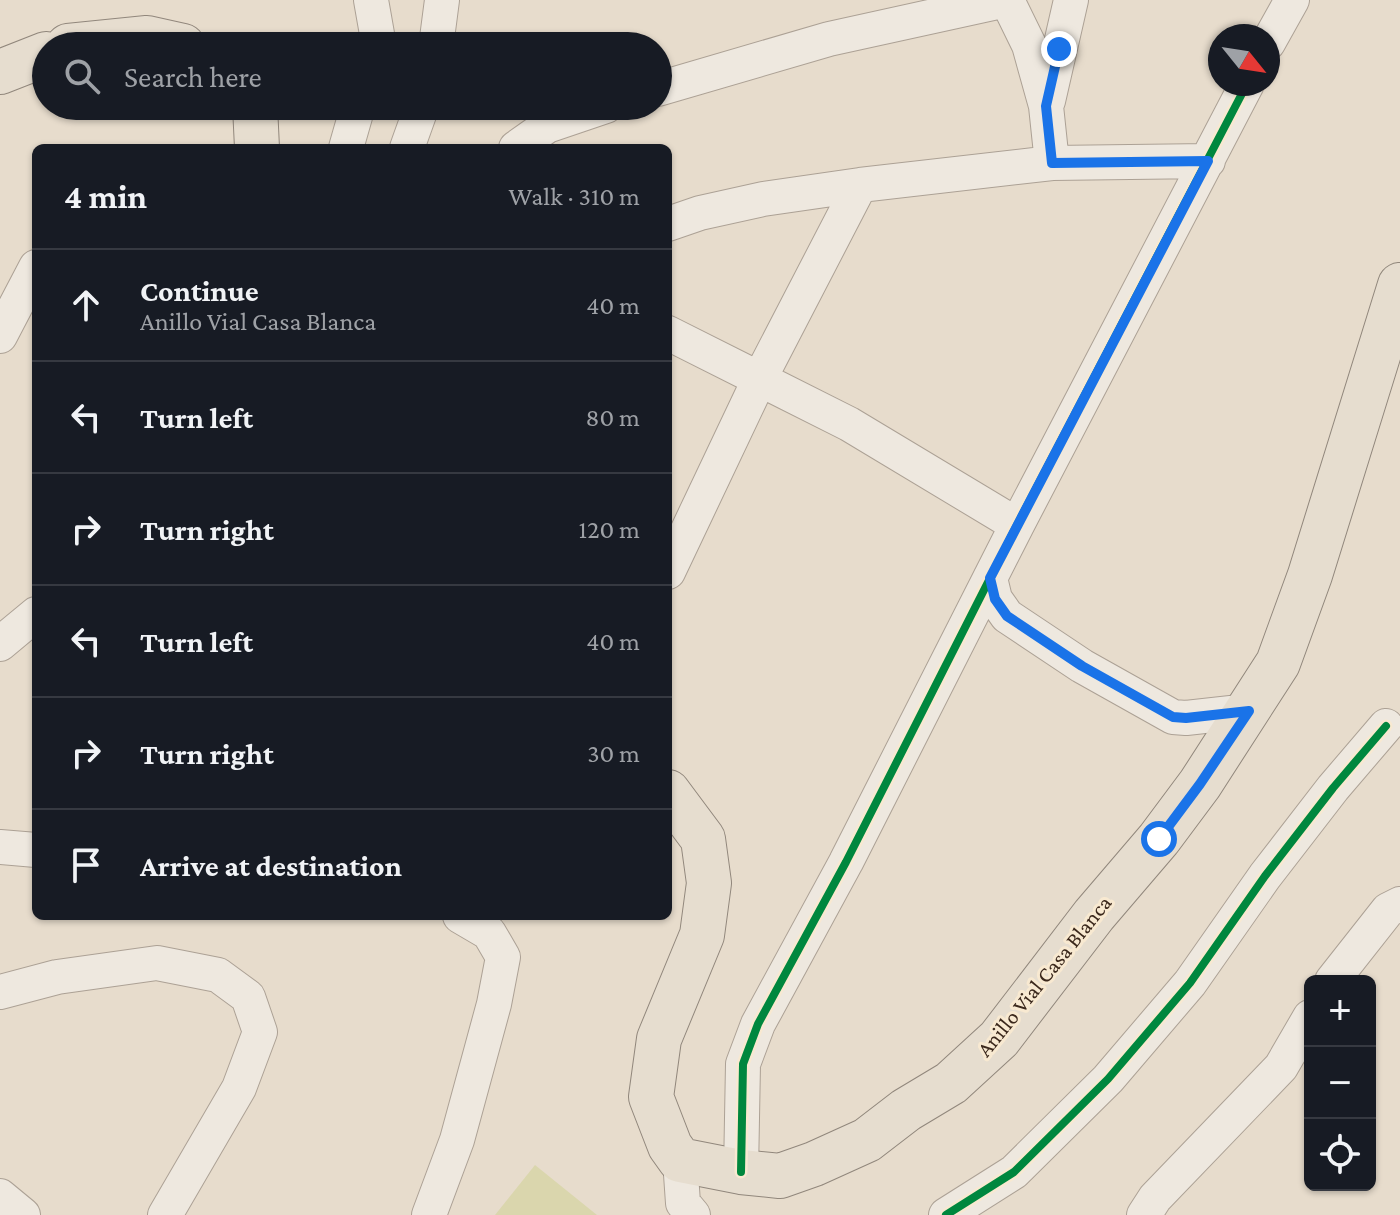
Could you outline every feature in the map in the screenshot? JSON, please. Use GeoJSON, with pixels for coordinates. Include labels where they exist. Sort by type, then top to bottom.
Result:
{"type":"FeatureCollection","features":[{"type":"Feature","properties":{"kind":"main road"},"geometry":{"type":"LineString","coordinates":[[0,72],[32,59]]}},
{"type":"Feature","properties":{"kind":"main road"},"geometry":{"type":"LineString","coordinates":[[256,120],[257,144]]}},
{"type":"Feature","properties":{"kind":"main road","name":"Anillo Vial Casa Blanca"},"geometry":{"type":"LineString","coordinates":[[680,1160],[780,1176],[814,1164],[867,1140],[906,1110],[951,1083],[999,1039],[1200,784],[1278,663],[1310,575],[1400,285]]}},
{"type":"Feature","properties":{"kind":"main road"},"geometry":{"type":"LineString","coordinates":[[672,797],[703,839],[709,883],[702,935],[659,1039],[651,1097],[670,1146],[680,1160]]}},
{"type":"Feature","properties":{"kind":"street"},"geometry":{"type":"LineString","coordinates":[[371,0],[377,32]]}},
{"type":"Feature","properties":{"kind":"street"},"geometry":{"type":"LineString","coordinates":[[438,32],[442,0]]}},
{"type":"Feature","properties":{"kind":"street"},"geometry":{"type":"LineString","coordinates":[[672,85],[829,39],[1007,0],[1029,45],[1046,106],[1052,163]]}},
{"type":"Feature","properties":{"kind":"street"},"geometry":{"type":"LineString","coordinates":[[1046,106],[1071,0]]}},
{"type":"Feature","properties":{"kind":"street"},"geometry":{"type":"LineString","coordinates":[[1279,24],[1292,0]]}},
{"type":"Feature","properties":{"kind":"street"},"geometry":{"type":"LineString","coordinates":[[741,1172],[743,1064],[749,1045],[1241,96]]}},
{"type":"Feature","properties":{"kind":"street"},"geometry":{"type":"LineString","coordinates":[[347,144],[354,120]]}},
{"type":"Feature","properties":{"kind":"street"},"geometry":{"type":"LineString","coordinates":[[408,144],[417,120]]}},
{"type":"Feature","properties":{"kind":"street"},"geometry":{"type":"LineString","coordinates":[[522,144],[547,126],[565,120]]}},
{"type":"Feature","properties":{"kind":"street"},"geometry":{"type":"LineString","coordinates":[[672,223],[763,199],[860,185],[1052,163],[1208,161]]}},
{"type":"Feature","properties":{"kind":"street"},"geometry":{"type":"LineString","coordinates":[[672,564],[760,378],[860,185]]}},
{"type":"Feature","properties":{"kind":"street"},"geometry":{"type":"LineString","coordinates":[[0,336],[32,275]]}},
{"type":"Feature","properties":{"kind":"street"},"geometry":{"type":"LineString","coordinates":[[672,335],[849,424],[1017,525]]}},
{"type":"Feature","properties":{"kind":"street"},"geometry":{"type":"LineString","coordinates":[[990,578],[995,599],[1007,616],[1082,666],[1173,717],[1249,711]]}},
{"type":"Feature","properties":{"kind":"street"},"geometry":{"type":"LineString","coordinates":[[0,644],[32,617]]}},
{"type":"Feature","properties":{"kind":"street"},"geometry":{"type":"LineString","coordinates":[[946,1215],[1014,1172],[1108,1079],[1190,983],[1265,876],[1386,726]]}},
{"type":"Feature","properties":{"kind":"street"},"geometry":{"type":"LineString","coordinates":[[0,847],[32,850]]}},
{"type":"Feature","properties":{"kind":"street"},"geometry":{"type":"LineString","coordinates":[[1337,975],[1388,910],[1400,904]]}},
{"type":"Feature","properties":{"kind":"street"},"geometry":{"type":"LineString","coordinates":[[429,1215],[457,1140],[494,1004],[503,957],[489,933],[467,920]]}},
{"type":"Feature","properties":{"kind":"street"},"geometry":{"type":"LineString","coordinates":[[0,992],[57,977],[157,963],[218,975],[248,997],[260,1032],[239,1088],[165,1215]]}},
{"type":"Feature","properties":{"kind":"street"},"geometry":{"type":"LineString","coordinates":[[1144,1215],[1155,1198],[1281,1067],[1304,1027]]}},
{"type":"Feature","properties":{"kind":"street"},"geometry":{"type":"LineString","coordinates":[[680,1160],[683,1203],[693,1215]]}},
{"type":"Feature","properties":{"kind":"street"},"geometry":{"type":"LineString","coordinates":[[0,1196],[23,1215]]}},
{"type":"Feature","properties":{"kind":"shaded area"},"geometry":{"type":"Polygon","coordinates":[[[535,1165],[597,1215],[495,1215],[535,1165]]]}},
{"type":"Feature","properties":{"kind":"cycle path"},"geometry":{"type":"LineString","coordinates":[[741,1172],[743,1064],[758,1024],[846,862],[1241,96]]}},
{"type":"Feature","properties":{"kind":"cycle path"},"geometry":{"type":"LineString","coordinates":[[946,1215],[1014,1172],[1108,1079],[1190,983],[1265,876],[1386,726]]}},
{"type":"Feature","properties":{"kind":"route"},"geometry":{"type":"LineString","coordinates":[[1059,49],[1046,106],[1052,163],[1208,161],[990,578],[995,599],[1007,616],[1082,666],[1173,717],[1249,711],[1159,839]]}}]}
